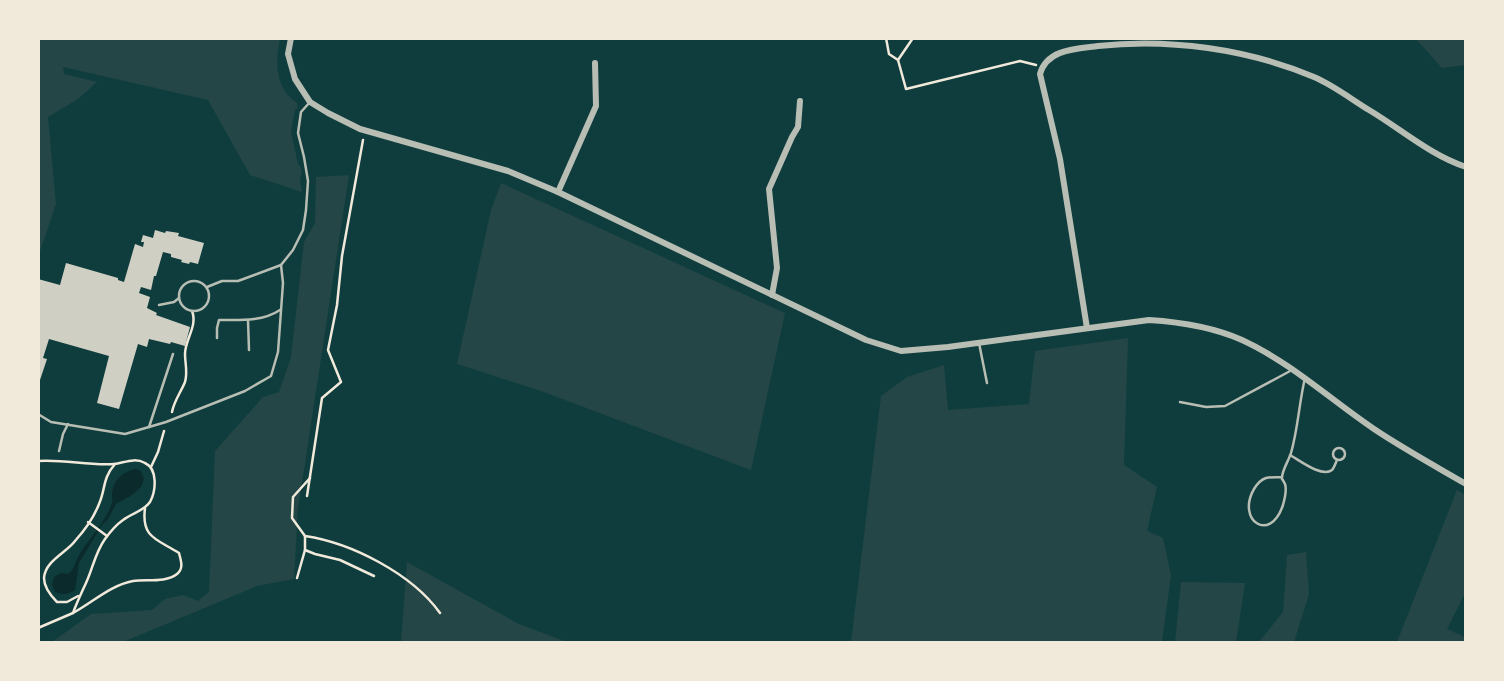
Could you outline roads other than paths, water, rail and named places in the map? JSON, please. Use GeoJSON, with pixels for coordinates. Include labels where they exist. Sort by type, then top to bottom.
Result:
{"type":"FeatureCollection","features":[{"type":"Feature","properties":{"kind":"street"},"geometry":{"type":"LineString","coordinates":[[291,38],[288,54],[295,79],[310,102],[328,113],[366,130],[508,170],[866,340],[901,351],[1149,320],[1219,331],[1243,340],[1305,378],[1376,431],[1465,484]]}},
{"type":"Feature","properties":{"kind":"street"},"geometry":{"type":"LineString","coordinates":[[1087,328],[1060,159],[1040,74],[1046,61],[1065,50],[1115,44],[1183,45],[1253,56],[1316,78],[1390,122],[1433,152],[1465,167]]}},
{"type":"Feature","properties":{"kind":"street"},"geometry":{"type":"LineString","coordinates":[[558,192],[596,106],[595,63]]}},
{"type":"Feature","properties":{"kind":"street"},"geometry":{"type":"LineString","coordinates":[[772,295],[777,268],[769,189],[798,127],[800,101]]}},
{"type":"Feature","properties":{"kind":"lane"},"geometry":{"type":"LineString","coordinates":[[207,287],[222,281],[238,281],[281,265],[293,250],[303,230],[308,181],[298,133],[302,112],[310,102]]}},
{"type":"Feature","properties":{"kind":"lane"},"geometry":{"type":"LineString","coordinates":[[38,414],[51,422],[125,434],[166,422],[245,391],[271,376],[278,352],[283,284],[281,265]]}},
{"type":"Feature","properties":{"kind":"lane"},"geometry":{"type":"LineString","coordinates":[[199,281],[207,287],[209,302],[202,309],[192,311],[183,307],[179,298],[181,288],[189,282],[199,281]]}},
{"type":"Feature","properties":{"kind":"lane"},"geometry":{"type":"LineString","coordinates":[[159,305],[174,302],[179,298]]}},
{"type":"Feature","properties":{"kind":"lane"},"geometry":{"type":"LineString","coordinates":[[216,338],[219,320],[248,320],[272,316],[280,310]]}},
{"type":"Feature","properties":{"kind":"lane"},"geometry":{"type":"LineString","coordinates":[[248,320],[249,350]]}},
{"type":"Feature","properties":{"kind":"lane"},"geometry":{"type":"LineString","coordinates":[[979,343],[987,383]]}},
{"type":"Feature","properties":{"kind":"lane"},"geometry":{"type":"LineString","coordinates":[[149,427],[173,354]]}},
{"type":"Feature","properties":{"kind":"lane"},"geometry":{"type":"LineString","coordinates":[[1180,402],[1206,407],[1225,406],[1292,370]]}},
{"type":"Feature","properties":{"kind":"lane"},"geometry":{"type":"LineString","coordinates":[[1282,477],[1263,478],[1250,496],[1248,511],[1258,524],[1273,523],[1278,518],[1286,491],[1282,477],[1290,455],[1305,378]]}},
{"type":"Feature","properties":{"kind":"lane"},"geometry":{"type":"LineString","coordinates":[[59,451],[68,424]]}},
{"type":"Feature","properties":{"kind":"lane"},"geometry":{"type":"LineString","coordinates":[[1290,455],[1314,470],[1327,472],[1337,460]]}}]}
